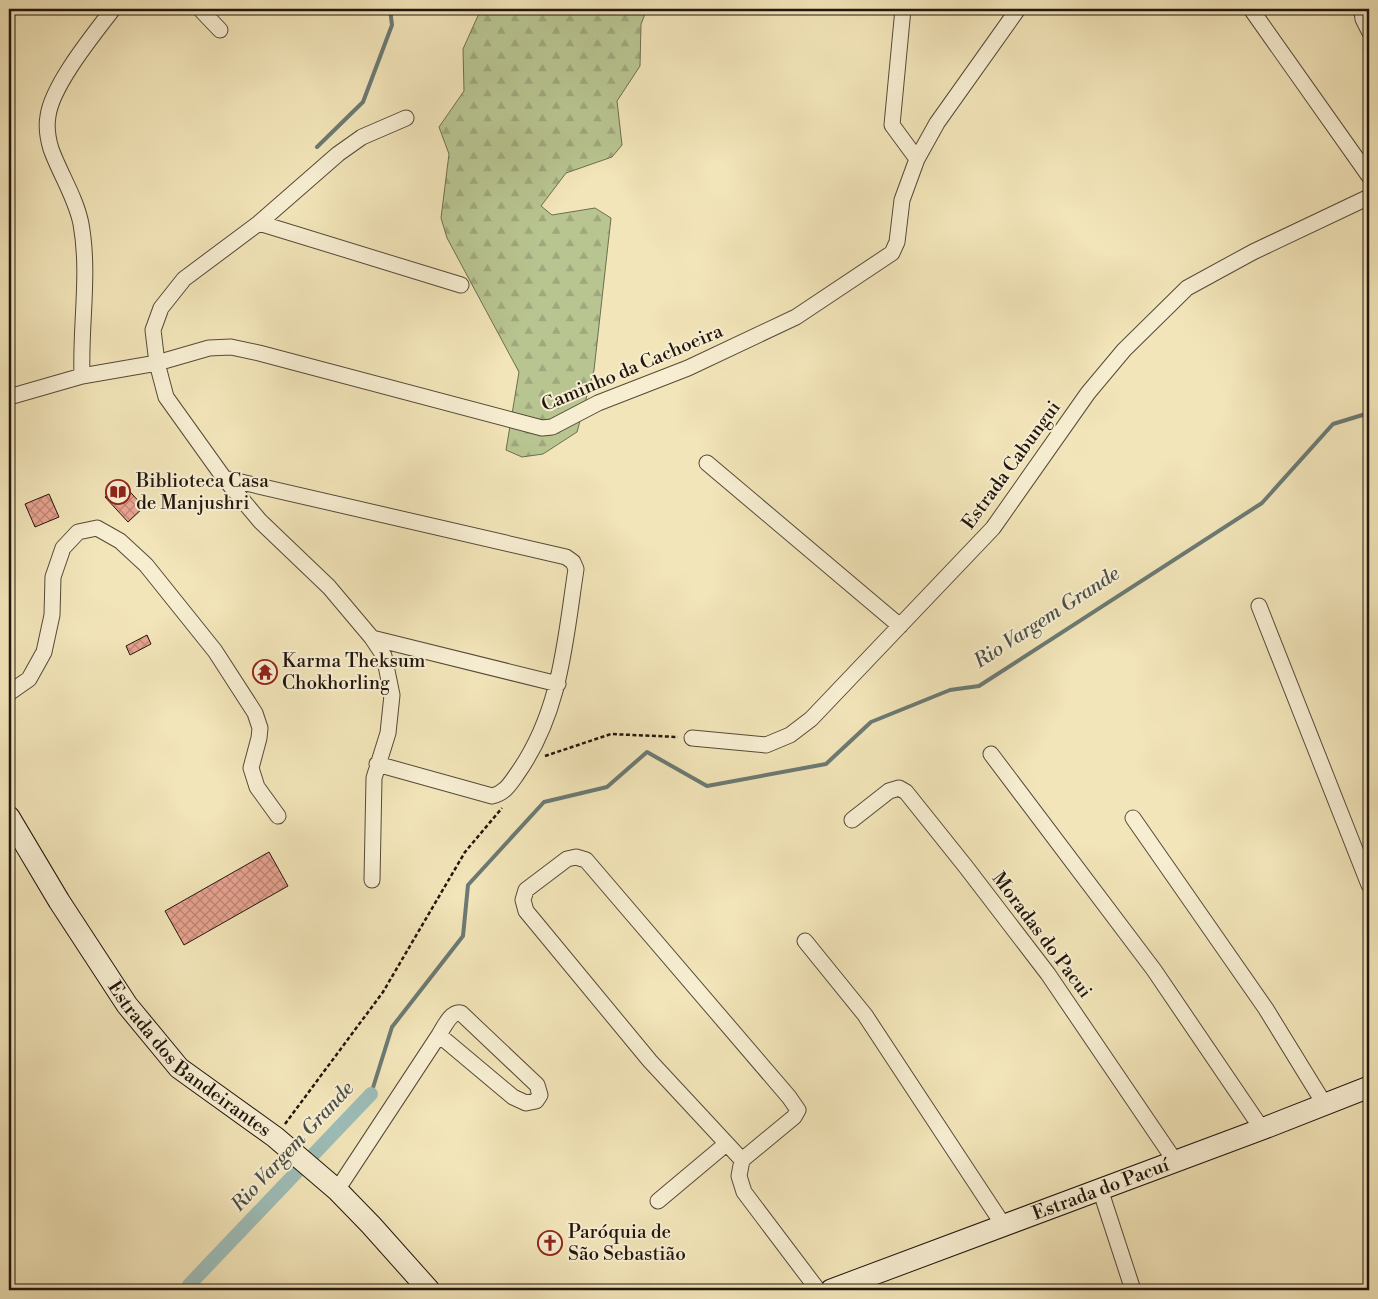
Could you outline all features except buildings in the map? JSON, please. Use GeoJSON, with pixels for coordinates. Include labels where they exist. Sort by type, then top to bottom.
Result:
{"type":"FeatureCollection","features":[{"type":"Feature","properties":{"kind":"main road","name":"Estrada dos Bandeirantes"},"geometry":{"type":"LineString","coordinates":[[9,817],[59,901],[127,1005],[156,1043],[179,1068],[279,1141],[331,1184],[371,1225],[429,1290]]}},
{"type":"Feature","properties":{"kind":"main road","name":"Estrada do Pacuí"},"geometry":{"type":"LineString","coordinates":[[831,1290],[864,1285],[1004,1226],[1369,1087]]}},
{"type":"Feature","properties":{"kind":"street"},"geometry":{"type":"LineString","coordinates":[[82,376],[84,256],[80,222],[70,191],[52,150],[47,133],[48,114],[63,80],[76,58],[113,9]]}},
{"type":"Feature","properties":{"kind":"street"},"geometry":{"type":"LineString","coordinates":[[200,9],[220,30]]}},
{"type":"Feature","properties":{"kind":"street"},"geometry":{"type":"LineString","coordinates":[[904,9],[892,125],[917,159]]}},
{"type":"Feature","properties":{"kind":"street","name":"Caminho da Cachoeira"},"geometry":{"type":"LineString","coordinates":[[9,397],[82,376],[157,363],[209,348],[231,347],[259,352],[542,428],[552,427],[598,403],[688,368],[796,317],[892,253],[897,242],[902,200],[917,159],[937,123],[1018,9]]}},
{"type":"Feature","properties":{"kind":"street"},"geometry":{"type":"LineString","coordinates":[[1251,9],[1369,176]]}},
{"type":"Feature","properties":{"kind":"street"},"geometry":{"type":"LineString","coordinates":[[1366,9],[1362,12],[1369,31]]}},
{"type":"Feature","properties":{"kind":"street"},"geometry":{"type":"LineString","coordinates":[[372,880],[374,778],[388,733],[392,695],[384,656],[372,638],[329,587],[260,521],[224,478],[166,397],[157,363],[153,330],[161,308],[184,279],[259,223],[338,154],[362,137],[406,118]]}},
{"type":"Feature","properties":{"kind":"street","name":"Estrada Cabungui"},"geometry":{"type":"LineString","coordinates":[[692,738],[766,746],[790,735],[812,719],[994,528],[1088,393],[1118,357],[1187,288],[1254,252],[1369,197]]}},
{"type":"Feature","properties":{"kind":"street"},"geometry":{"type":"LineString","coordinates":[[259,223],[460,285]]}},
{"type":"Feature","properties":{"kind":"street"},"geometry":{"type":"LineString","coordinates":[[708,463],[900,626]]}},
{"type":"Feature","properties":{"kind":"street"},"geometry":{"type":"LineString","coordinates":[[224,478],[566,557],[573,562],[576,569],[558,684],[544,726],[528,756],[501,794],[492,796],[377,764]]}},
{"type":"Feature","properties":{"kind":"street"},"geometry":{"type":"LineString","coordinates":[[9,693],[29,679],[44,652],[52,615],[52,577],[63,548],[78,532],[97,528],[120,541],[146,565],[215,651],[255,713],[260,728],[251,768],[257,787],[278,816]]}},
{"type":"Feature","properties":{"kind":"street"},"geometry":{"type":"LineString","coordinates":[[1259,606],[1369,885]]}},
{"type":"Feature","properties":{"kind":"street"},"geometry":{"type":"LineString","coordinates":[[372,638],[558,684]]}},
{"type":"Feature","properties":{"kind":"street"},"geometry":{"type":"LineString","coordinates":[[991,754],[1154,970],[1262,1129]]}},
{"type":"Feature","properties":{"kind":"street","name":"Moradas do Pacui"},"geometry":{"type":"LineString","coordinates":[[852,820],[889,790],[899,788],[906,792],[1048,974],[1175,1161]]}},
{"type":"Feature","properties":{"kind":"street"},"geometry":{"type":"LineString","coordinates":[[1133,818],[1266,1009],[1325,1105]]}},
{"type":"Feature","properties":{"kind":"street"},"geometry":{"type":"LineString","coordinates":[[742,1160],[650,1061],[526,911],[523,900],[526,890],[566,859],[576,857],[586,860],[789,1096],[798,1110],[794,1117],[742,1160],[739,1176],[744,1192],[818,1290]]}},
{"type":"Feature","properties":{"kind":"street"},"geometry":{"type":"LineString","coordinates":[[805,941],[865,1015],[1004,1226]]}},
{"type":"Feature","properties":{"kind":"street"},"geometry":{"type":"LineString","coordinates":[[331,1184],[453,1014],[457,1012],[462,1013],[537,1085],[540,1095],[536,1101],[526,1103],[513,1097],[439,1035]]}},
{"type":"Feature","properties":{"kind":"street"},"geometry":{"type":"LineString","coordinates":[[658,1201],[726,1144]]}},
{"type":"Feature","properties":{"kind":"street"},"geometry":{"type":"LineString","coordinates":[[1100,1189],[1133,1290]]}},
{"type":"Feature","properties":{"kind":"path"},"geometry":{"type":"LineString","coordinates":[[540,762],[547,754],[611,734],[692,738]]}},
{"type":"Feature","properties":{"kind":"path"},"geometry":{"type":"LineString","coordinates":[[279,1141],[383,992],[465,852],[503,807]]}},
{"type":"Feature","properties":{"kind":"green space"},"geometry":{"type":"Polygon","coordinates":[[[481,9],[647,9],[641,24],[640,66],[617,101],[622,145],[612,157],[566,173],[541,206],[552,215],[595,208],[611,218],[594,370],[577,432],[543,454],[522,457],[506,450],[519,372],[447,238],[441,218],[449,154],[439,127],[464,91],[463,49],[481,9]]]}},
{"type":"Feature","properties":{"kind":"waterway"},"geometry":{"type":"LineString","coordinates":[[317,147],[363,102],[392,25],[390,9]]}},
{"type":"Feature","properties":{"kind":"waterway","name":"Rio Vargem Grande"},"geometry":{"type":"LineString","coordinates":[[371,1094],[392,1027],[463,936],[468,885],[544,802],[607,787],[647,752],[707,786],[826,764],[871,722],[950,690],[979,686],[1262,503],[1333,424],[1369,413]]}},
{"type":"Feature","properties":{"kind":"waterway","name":"Rio Vargem Grande"},"geometry":{"type":"LineString","coordinates":[[188,1290],[189,1285],[371,1094]]}},
{"type":"Feature","properties":{"kind":"place","name":"Biblioteca Casa de Manjushri"},"geometry":{"type":"Point","coordinates":[118,492]}},
{"type":"Feature","properties":{"kind":"place","name":"Karma Theksum Chokhorling"},"geometry":{"type":"Point","coordinates":[265,672]}},
{"type":"Feature","properties":{"kind":"place","name":"Paróquia de São Sebastião"},"geometry":{"type":"Point","coordinates":[550,1243]}}]}
